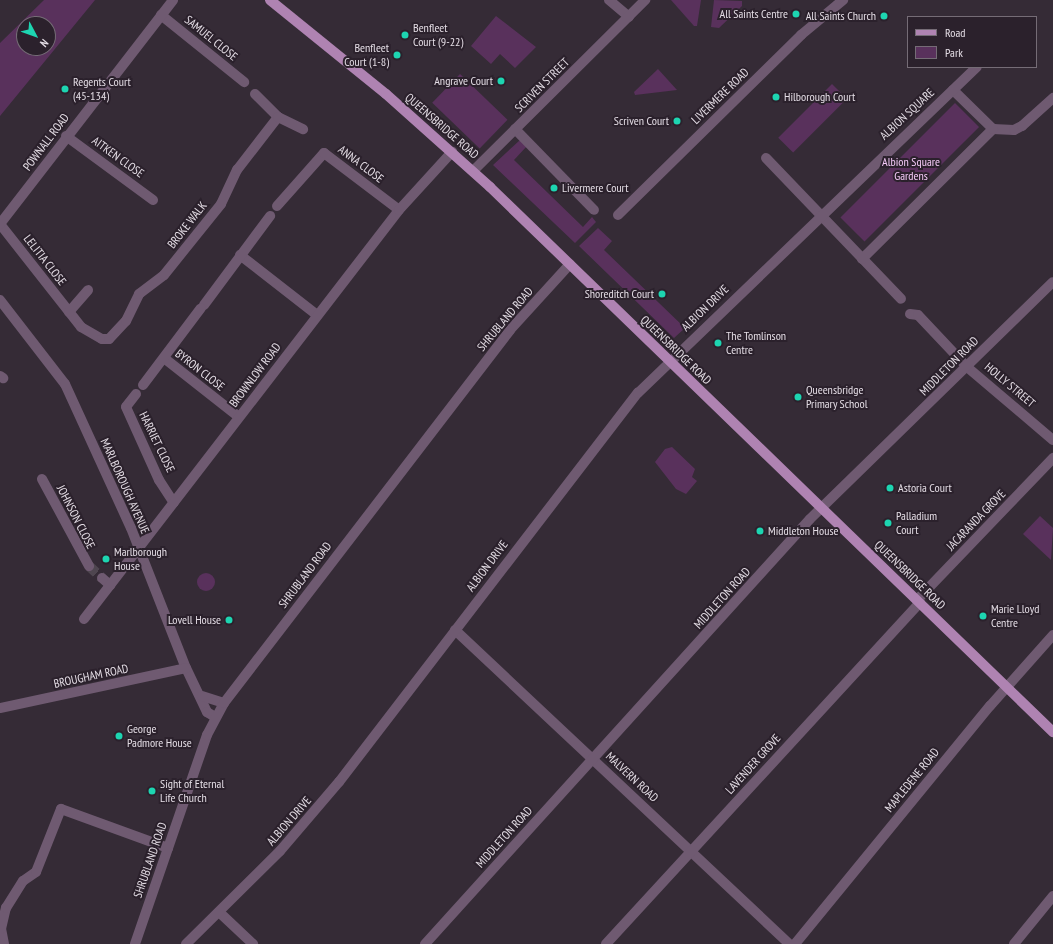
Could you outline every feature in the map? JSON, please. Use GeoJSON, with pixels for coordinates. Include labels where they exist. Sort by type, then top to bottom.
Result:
{"type":"FeatureCollection","features":[{"type":"Feature","properties":{"kind":"main road","name":"QUEENSBRIDGE ROAD"},"geometry":{"type":"LineString","coordinates":[[270,0],[473,171],[1053,732]]}},
{"type":"Feature","properties":{"kind":"street","name":"POWNALL ROAD"},"geometry":{"type":"LineString","coordinates":[[0,224],[66,136],[173,0]]}},
{"type":"Feature","properties":{"kind":"street"},"geometry":{"type":"LineString","coordinates":[[609,0],[629,17]]}},
{"type":"Feature","properties":{"kind":"street","name":"SCRIVEN STREET"},"geometry":{"type":"LineString","coordinates":[[473,171],[645,0]]}},
{"type":"Feature","properties":{"kind":"street","name":"LIVERMERE ROAD"},"geometry":{"type":"LineString","coordinates":[[618,215],[801,35],[843,0]]}},
{"type":"Feature","properties":{"kind":"street","name":"SAMUEL CLOSE"},"geometry":{"type":"LineString","coordinates":[[161,15],[244,82]]}},
{"type":"Feature","properties":{"kind":"street"},"geometry":{"type":"LineString","coordinates":[[953,90],[977,68]]}},
{"type":"Feature","properties":{"kind":"street","name":"ALBION SQUARE"},"geometry":{"type":"LineString","coordinates":[[821,214],[953,90],[993,129]]}},
{"type":"Feature","properties":{"kind":"street"},"geometry":{"type":"LineString","coordinates":[[255,94],[278,116],[303,129]]}},
{"type":"Feature","properties":{"kind":"street"},"geometry":{"type":"LineString","coordinates":[[862,259],[993,129],[1014,130],[1022,126],[1053,98]]}},
{"type":"Feature","properties":{"kind":"street","name":"BROKE WALK"},"geometry":{"type":"LineString","coordinates":[[81,327],[102,339],[115,335],[126,321],[139,294],[164,275],[221,204],[238,170],[278,116]]}},
{"type":"Feature","properties":{"kind":"street"},"geometry":{"type":"LineString","coordinates":[[516,129],[594,210]]}},
{"type":"Feature","properties":{"kind":"street","name":"AITKEN CLOSE"},"geometry":{"type":"LineString","coordinates":[[66,136],[153,200]]}},
{"type":"Feature","properties":{"kind":"street","name":"BROWNLOW ROAD"},"geometry":{"type":"LineString","coordinates":[[84,619],[317,314],[399,210],[452,152]]}},
{"type":"Feature","properties":{"kind":"street","name":"ANNA CLOSE"},"geometry":{"type":"LineString","coordinates":[[277,206],[324,153],[399,210]]}},
{"type":"Feature","properties":{"kind":"street"},"geometry":{"type":"LineString","coordinates":[[766,158],[901,299]]}},
{"type":"Feature","properties":{"kind":"street","name":"ALBION DRIVE"},"geometry":{"type":"LineString","coordinates":[[186,944],[310,818],[626,408],[669,361],[821,214]]}},
{"type":"Feature","properties":{"kind":"street"},"geometry":{"type":"LineString","coordinates":[[143,385],[270,216]]}},
{"type":"Feature","properties":{"kind":"street","name":"LELITIA CLOSE"},"geometry":{"type":"LineString","coordinates":[[0,224],[81,327]]}},
{"type":"Feature","properties":{"kind":"street"},"geometry":{"type":"LineString","coordinates":[[240,255],[317,314]]}},
{"type":"Feature","properties":{"kind":"street","name":"SHRUBLAND ROAD"},"geometry":{"type":"LineString","coordinates":[[135,944],[215,718],[224,703],[510,330],[570,264]]}},
{"type":"Feature","properties":{"kind":"street","name":"MIDDLETON ROAD"},"geometry":{"type":"LineString","coordinates":[[424,944],[592,758],[822,508],[1053,282]]}},
{"type":"Feature","properties":{"kind":"street"},"geometry":{"type":"LineString","coordinates":[[69,312],[88,290]]}},
{"type":"Feature","properties":{"kind":"street","name":"MARLBOROUGH AVENUE"},"geometry":{"type":"LineString","coordinates":[[0,300],[65,384],[138,549],[186,668],[202,696],[206,712],[215,718]]}},
{"type":"Feature","properties":{"kind":"street"},"geometry":{"type":"LineString","coordinates":[[910,314],[918,315],[967,367]]}},
{"type":"Feature","properties":{"kind":"street","name":"BYRON CLOSE"},"geometry":{"type":"LineString","coordinates":[[164,358],[239,417]]}},
{"type":"Feature","properties":{"kind":"street","name":"HOLLY STREET"},"geometry":{"type":"LineString","coordinates":[[967,367],[1053,440]]}},
{"type":"Feature","properties":{"kind":"street","name":"HARRIET CLOSE"},"geometry":{"type":"LineString","coordinates":[[136,394],[126,407],[159,480],[174,503]]}},
{"type":"Feature","properties":{"kind":"street","name":"JACARANDA GROVE"},"geometry":{"type":"LineString","coordinates":[[918,601],[1053,458]]}},
{"type":"Feature","properties":{"kind":"street","name":"JOHNSON CLOSE"},"geometry":{"type":"LineString","coordinates":[[42,479],[89,566]]}},
{"type":"Feature","properties":{"kind":"street"},"geometry":{"type":"LineString","coordinates":[[102,578],[110,585]]}},
{"type":"Feature","properties":{"kind":"street","name":"LAVENDER GROVE"},"geometry":{"type":"LineString","coordinates":[[606,944],[918,601]]}},
{"type":"Feature","properties":{"kind":"street","name":"MALVERN ROAD"},"geometry":{"type":"LineString","coordinates":[[455,630],[692,851],[789,944]]}},
{"type":"Feature","properties":{"kind":"street","name":"MAPLEDENE ROAD"},"geometry":{"type":"LineString","coordinates":[[795,944],[1007,687],[1053,635]]}},
{"type":"Feature","properties":{"kind":"street","name":"BROUGHAM ROAD"},"geometry":{"type":"LineString","coordinates":[[0,708],[186,668]]}},
{"type":"Feature","properties":{"kind":"street"},"geometry":{"type":"LineString","coordinates":[[202,696],[224,703]]}},
{"type":"Feature","properties":{"kind":"street"},"geometry":{"type":"LineString","coordinates":[[4,944],[1,929],[3,907],[23,881],[36,872],[61,809],[168,848]]}},
{"type":"Feature","properties":{"kind":"street"},"geometry":{"type":"LineString","coordinates":[[1014,944],[1053,896]]}},
{"type":"Feature","properties":{"kind":"street"},"geometry":{"type":"LineString","coordinates":[[219,912],[253,944]]}},
{"type":"Feature","properties":{"kind":"green space"},"geometry":{"type":"Polygon","coordinates":[[[44,0],[95,0],[56,48],[56,16],[28,16],[44,0]]]}},
{"type":"Feature","properties":{"kind":"green space"},"geometry":{"type":"Polygon","coordinates":[[[671,0],[701,0],[697,26],[694,26],[671,0]]]}},
{"type":"Feature","properties":{"kind":"green space"},"geometry":{"type":"Polygon","coordinates":[[[714,0],[742,1],[742,6],[719,28],[711,27],[714,0]]]}},
{"type":"Feature","properties":{"kind":"green space"},"geometry":{"type":"Polygon","coordinates":[[[496,16],[536,47],[515,68],[500,54],[491,64],[471,46],[496,16]]]}},
{"type":"Feature","properties":{"kind":"green space"},"geometry":{"type":"Polygon","coordinates":[[[16,27],[16,56],[49,56],[0,116],[0,43],[16,27]]]}},
{"type":"Feature","properties":{"kind":"green space"},"geometry":{"type":"Polygon","coordinates":[[[658,69],[677,90],[635,95],[634,92],[658,69]]]}},
{"type":"Feature","properties":{"kind":"green space"},"geometry":{"type":"Polygon","coordinates":[[[460,74],[507,120],[480,149],[432,103],[460,74]]]}},
{"type":"Feature","properties":{"kind":"green space"},"geometry":{"type":"Polygon","coordinates":[[[832,84],[847,99],[793,153],[778,138],[832,84]]]}},
{"type":"Feature","properties":{"kind":"green space","name":"Albion Square Gardens"},"geometry":{"type":"Polygon","coordinates":[[[955,103],[979,127],[864,242],[840,218],[955,103]]]}},
{"type":"Feature","properties":{"kind":"green space"},"geometry":{"type":"Polygon","coordinates":[[[520,140],[527,146],[514,160],[583,227],[592,217],[596,222],[575,243],[493,165],[520,140]]]}},
{"type":"Feature","properties":{"kind":"green space"},"geometry":{"type":"Polygon","coordinates":[[[598,228],[612,241],[604,250],[685,328],[674,338],[579,246],[598,228]]]}},
{"type":"Feature","properties":{"kind":"green space"},"geometry":{"type":"Polygon","coordinates":[[[672,447],[695,469],[692,477],[697,481],[686,494],[676,489],[655,462],[665,449],[672,447]]]}},
{"type":"Feature","properties":{"kind":"green space"},"geometry":{"type":"Polygon","coordinates":[[[1040,516],[1053,528],[1051,560],[1023,534],[1040,516]]]}},
{"type":"Feature","properties":{"kind":"green space"},"geometry":{"type":"Polygon","coordinates":[[[206,573],[213,575],[215,582],[213,589],[206,591],[199,589],[197,582],[199,575],[206,573]]]}},
{"type":"Feature","properties":{"kind":"tunnel"},"geometry":{"type":"LineString","coordinates":[[89,566],[102,578]]}},
{"type":"Feature","properties":{"kind":"place","name":"All Saints Centre"},"geometry":{"type":"Point","coordinates":[796,14]}},
{"type":"Feature","properties":{"kind":"place","name":"All Saints Church"},"geometry":{"type":"Point","coordinates":[884,16]}},
{"type":"Feature","properties":{"kind":"place","name":"Benfleet Court (9-22)"},"geometry":{"type":"Point","coordinates":[405,35]}},
{"type":"Feature","properties":{"kind":"place","name":"Benfleet Court (1-8)"},"geometry":{"type":"Point","coordinates":[397,55]}},
{"type":"Feature","properties":{"kind":"place","name":"Angrave Court"},"geometry":{"type":"Point","coordinates":[501,81]}},
{"type":"Feature","properties":{"kind":"place","name":"Regents Court (45-134)"},"geometry":{"type":"Point","coordinates":[65,89]}},
{"type":"Feature","properties":{"kind":"place","name":"Hilborough Court"},"geometry":{"type":"Point","coordinates":[776,97]}},
{"type":"Feature","properties":{"kind":"place","name":"Scriven Court"},"geometry":{"type":"Point","coordinates":[677,121]}},
{"type":"Feature","properties":{"kind":"place","name":"Livermere Court"},"geometry":{"type":"Point","coordinates":[554,188]}},
{"type":"Feature","properties":{"kind":"place","name":"Shoreditch Court"},"geometry":{"type":"Point","coordinates":[662,294]}},
{"type":"Feature","properties":{"kind":"place","name":"The Tomlinson Centre"},"geometry":{"type":"Point","coordinates":[718,343]}},
{"type":"Feature","properties":{"kind":"place","name":"Queensbridge Primary School"},"geometry":{"type":"Point","coordinates":[798,397]}},
{"type":"Feature","properties":{"kind":"place","name":"Astoria Court"},"geometry":{"type":"Point","coordinates":[890,488]}},
{"type":"Feature","properties":{"kind":"place","name":"Palladium Court"},"geometry":{"type":"Point","coordinates":[888,523]}},
{"type":"Feature","properties":{"kind":"place","name":"Middleton House"},"geometry":{"type":"Point","coordinates":[760,531]}},
{"type":"Feature","properties":{"kind":"place","name":"Marlborough House"},"geometry":{"type":"Point","coordinates":[106,559]}},
{"type":"Feature","properties":{"kind":"place","name":"Marie Lloyd Centre"},"geometry":{"type":"Point","coordinates":[983,616]}},
{"type":"Feature","properties":{"kind":"place","name":"Lovell House"},"geometry":{"type":"Point","coordinates":[229,620]}},
{"type":"Feature","properties":{"kind":"place","name":"George Padmore House"},"geometry":{"type":"Point","coordinates":[119,736]}},
{"type":"Feature","properties":{"kind":"place","name":"Sight of Eternal Life Church"},"geometry":{"type":"Point","coordinates":[152,791]}}]}
